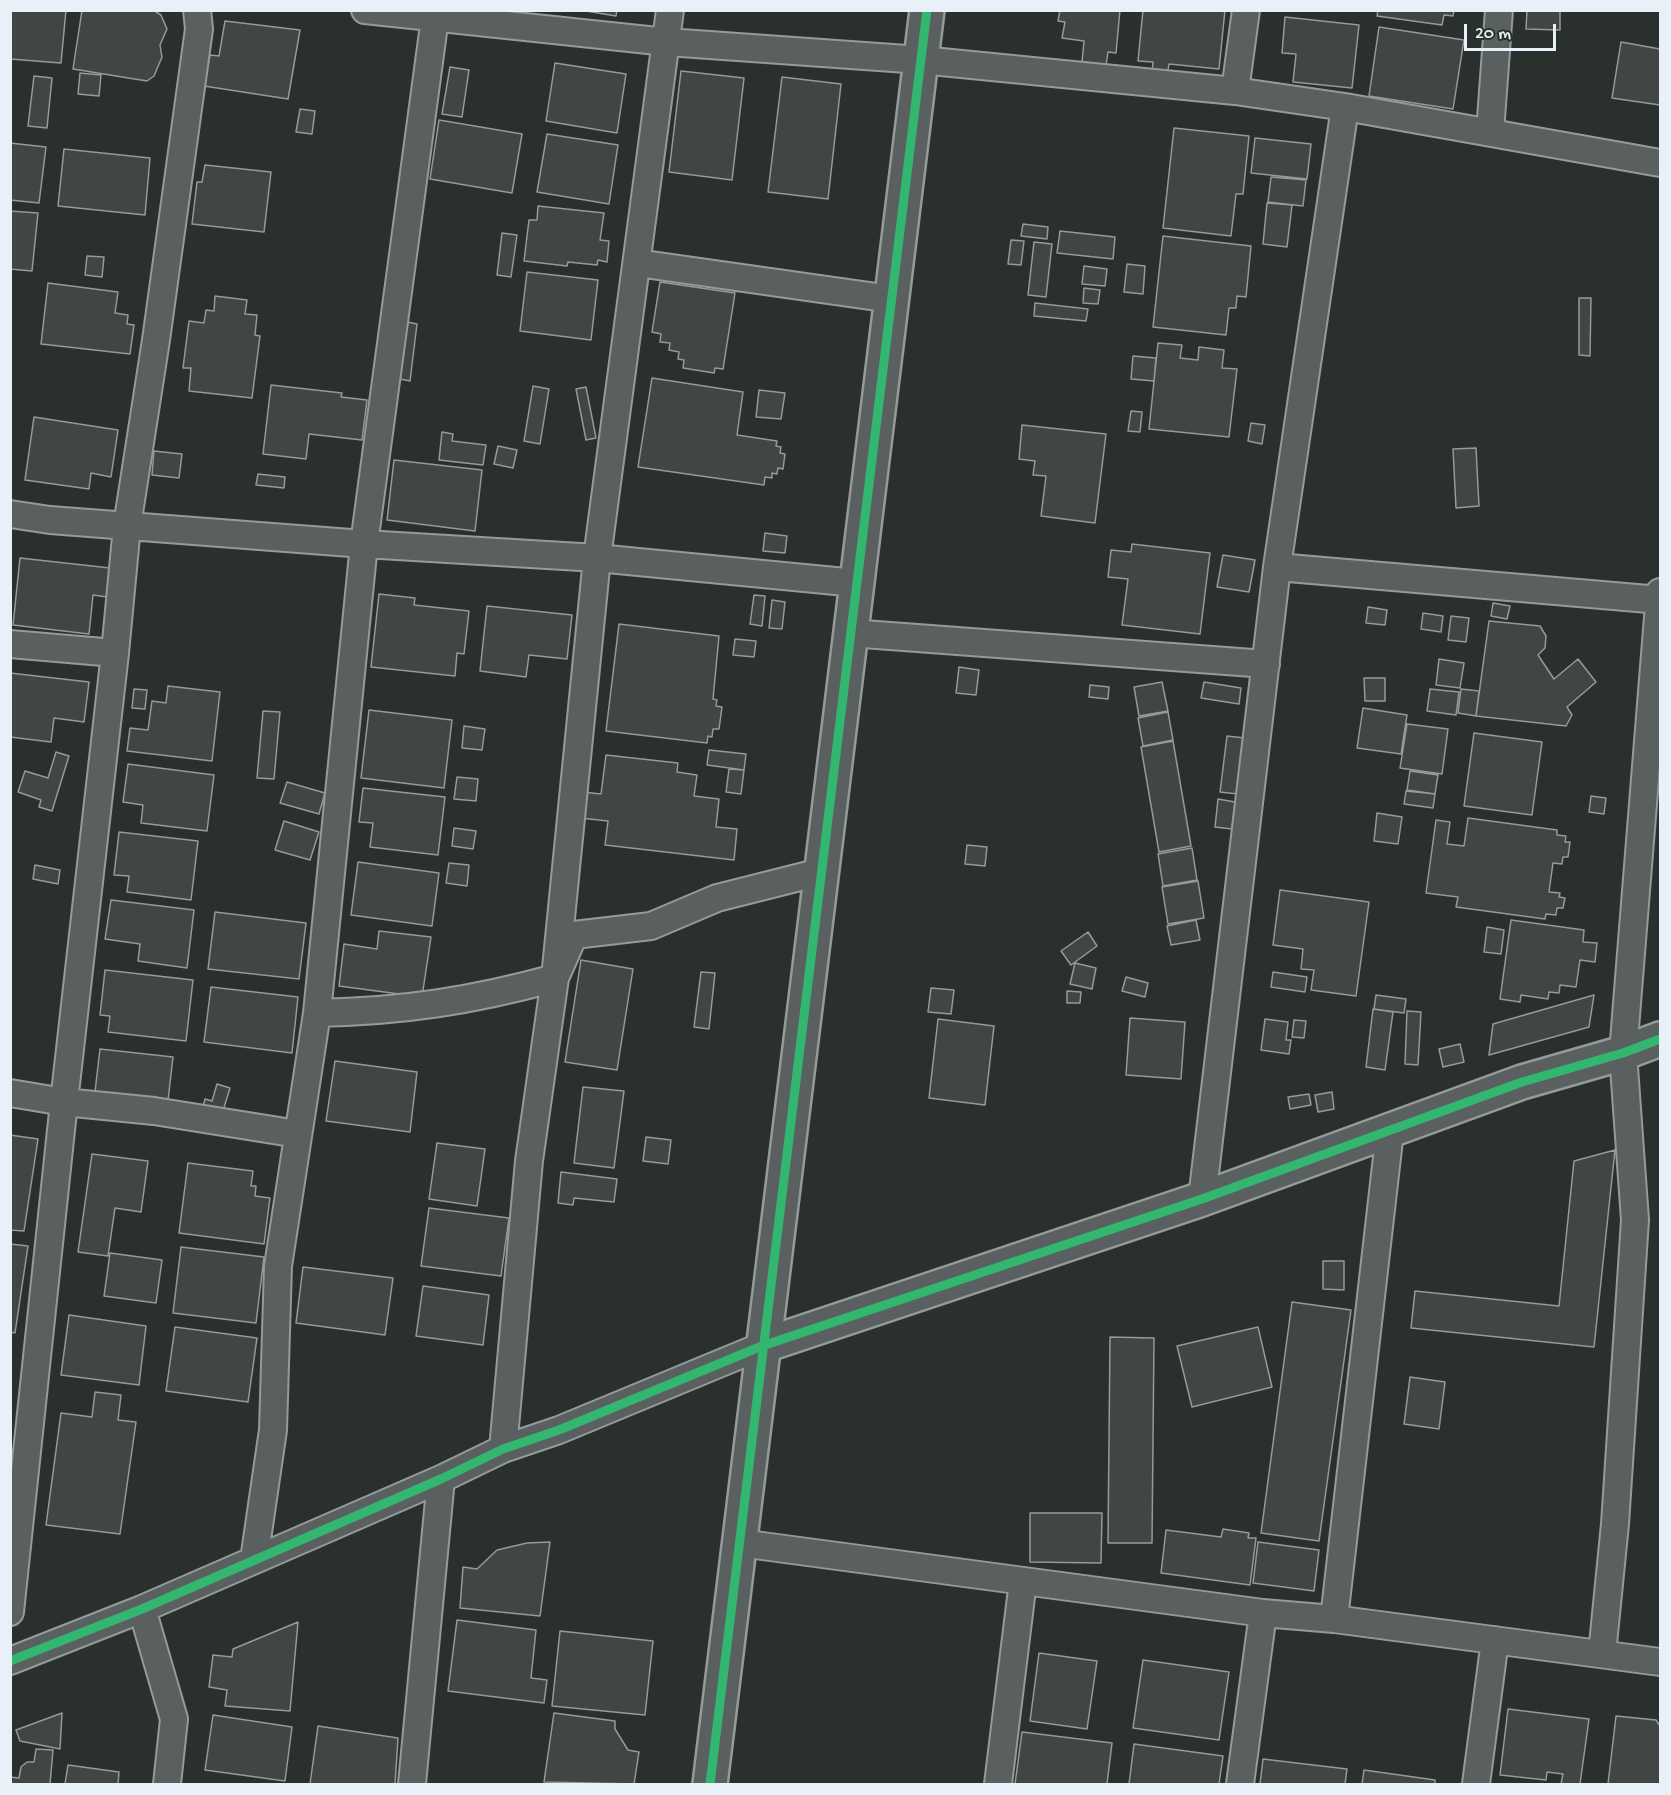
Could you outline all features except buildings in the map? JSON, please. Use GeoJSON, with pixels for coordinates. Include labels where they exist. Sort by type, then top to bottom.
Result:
{"type":"FeatureCollection","features":[{"type":"Feature","properties":{"kind":"street"},"geometry":{"type":"LineString","coordinates":[[10,1612],[127,526],[182,159],[199,29],[197,10]]}},
{"type":"Feature","properties":{"kind":"street"},"geometry":{"type":"LineString","coordinates":[[365,10],[436,14],[667,42],[921,60],[1235,91],[1345,107],[1660,163]]}},
{"type":"Feature","properties":{"kind":"street"},"geometry":{"type":"LineString","coordinates":[[502,1449],[529,1161],[555,978],[597,558],[670,10]]}},
{"type":"Feature","properties":{"kind":"street"},"geometry":{"type":"LineString","coordinates":[[710,1785],[927,10]]}},
{"type":"Feature","properties":{"kind":"street"},"geometry":{"type":"LineString","coordinates":[[1235,91],[1246,10]]}},
{"type":"Feature","properties":{"kind":"street"},"geometry":{"type":"LineString","coordinates":[[1490,132],[1499,10]]}},
{"type":"Feature","properties":{"kind":"street"},"geometry":{"type":"LineString","coordinates":[[254,1560],[273,1430],[278,1266],[317,1013],[364,544],[436,14]]}},
{"type":"Feature","properties":{"kind":"street"},"geometry":{"type":"LineString","coordinates":[[1202,1199],[1277,567],[1345,107]]}},
{"type":"Feature","properties":{"kind":"street"},"geometry":{"type":"LineString","coordinates":[[637,264],[891,299]]}},
{"type":"Feature","properties":{"kind":"street"},"geometry":{"type":"LineString","coordinates":[[10,514],[127,526],[364,544],[597,558],[856,583]]}},
{"type":"Feature","properties":{"kind":"street"},"geometry":{"type":"LineString","coordinates":[[1277,567],[1660,597],[1623,1053],[1635,1220],[1615,1524],[1602,1654]]}},
{"type":"Feature","properties":{"kind":"street"},"geometry":{"type":"LineString","coordinates":[[850,633],[1266,664]]}},
{"type":"Feature","properties":{"kind":"street"},"geometry":{"type":"LineString","coordinates":[[10,644],[115,653]]}},
{"type":"Feature","properties":{"kind":"street"},"geometry":{"type":"LineString","coordinates":[[555,978],[574,935],[651,926],[717,898],[820,872]]}},
{"type":"Feature","properties":{"kind":"street"},"geometry":{"type":"LineString","coordinates":[[317,1013],[418,1008],[490,996],[555,978]]}},
{"type":"Feature","properties":{"kind":"street"},"geometry":{"type":"LineString","coordinates":[[10,1661],[142,1609],[441,1479],[502,1449],[559,1430],[762,1346],[1202,1199],[1522,1082],[1623,1053],[1660,1039]]}},
{"type":"Feature","properties":{"kind":"street"},"geometry":{"type":"LineString","coordinates":[[10,1093],[64,1102],[153,1111],[298,1134]]}},
{"type":"Feature","properties":{"kind":"street"},"geometry":{"type":"LineString","coordinates":[[1334,1619],[1390,1131]]}},
{"type":"Feature","properties":{"kind":"street"},"geometry":{"type":"LineString","coordinates":[[412,1785],[441,1479]]}},
{"type":"Feature","properties":{"kind":"street"},"geometry":{"type":"LineString","coordinates":[[740,1543],[1263,1613],[1334,1619],[1660,1662]]}},
{"type":"Feature","properties":{"kind":"street"},"geometry":{"type":"LineString","coordinates":[[998,1785],[1023,1581]]}},
{"type":"Feature","properties":{"kind":"street"},"geometry":{"type":"LineString","coordinates":[[142,1609],[174,1719],[167,1785]]}},
{"type":"Feature","properties":{"kind":"street"},"geometry":{"type":"LineString","coordinates":[[1240,1785],[1263,1613]]}},
{"type":"Feature","properties":{"kind":"street"},"geometry":{"type":"LineString","coordinates":[[1476,1785],[1495,1640]]}},
{"type":"Feature","properties":{"kind":"cycle path"},"geometry":{"type":"LineString","coordinates":[[710,1784],[927,10]]}},
{"type":"Feature","properties":{"kind":"cycle path"},"geometry":{"type":"LineString","coordinates":[[10,1661],[142,1609],[441,1479],[503,1449],[559,1430],[762,1346],[1202,1199],[1522,1082],[1623,1053],[1660,1039]]}}]}
